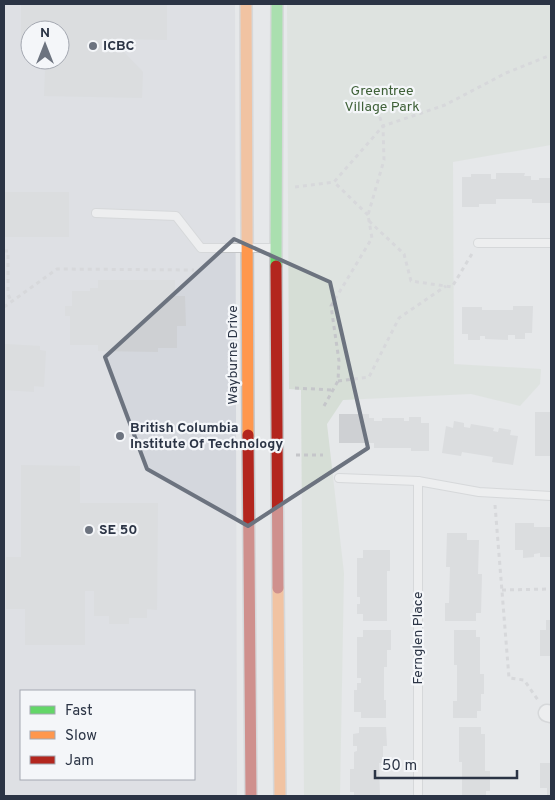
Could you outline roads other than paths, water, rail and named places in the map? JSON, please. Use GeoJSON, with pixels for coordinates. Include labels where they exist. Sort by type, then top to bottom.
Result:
{"type":"FeatureCollection","features":[{"type":"Feature","properties":{"kind":"street","name":"Wayburne Drive"},"geometry":{"type":"LineString","coordinates":[[246,4],[251,796]]}},
{"type":"Feature","properties":{"kind":"street"},"geometry":{"type":"LineString","coordinates":[[277,4],[276,248],[280,796]]}},
{"type":"Feature","properties":{"kind":"lane"},"geometry":{"type":"LineString","coordinates":[[96,213],[176,216],[201,248],[276,248]]}},
{"type":"Feature","properties":{"kind":"lane"},"geometry":{"type":"LineString","coordinates":[[478,243],[551,243]]}},
{"type":"Feature","properties":{"kind":"lane"},"geometry":{"type":"LineString","coordinates":[[339,478],[418,481],[479,492],[551,496]]}},
{"type":"Feature","properties":{"kind":"lane","name":"Fernglen Place"},"geometry":{"type":"LineString","coordinates":[[418,481],[418,794]]}},
{"type":"Feature","properties":{"kind":"place","name":"ICBC"},"geometry":{"type":"Point","coordinates":[93,46]}},
{"type":"Feature","properties":{"kind":"place","name":"British Columbia Institute Of Technology"},"geometry":{"type":"Point","coordinates":[120,436]}},
{"type":"Feature","properties":{"kind":"place","name":"SE 50"},"geometry":{"type":"Point","coordinates":[89,530]}},
{"type":"Feature","properties":{"kind":"park label","name":"Greentree Village Park"},"geometry":{"type":"Point","coordinates":[382,99]}}]}
